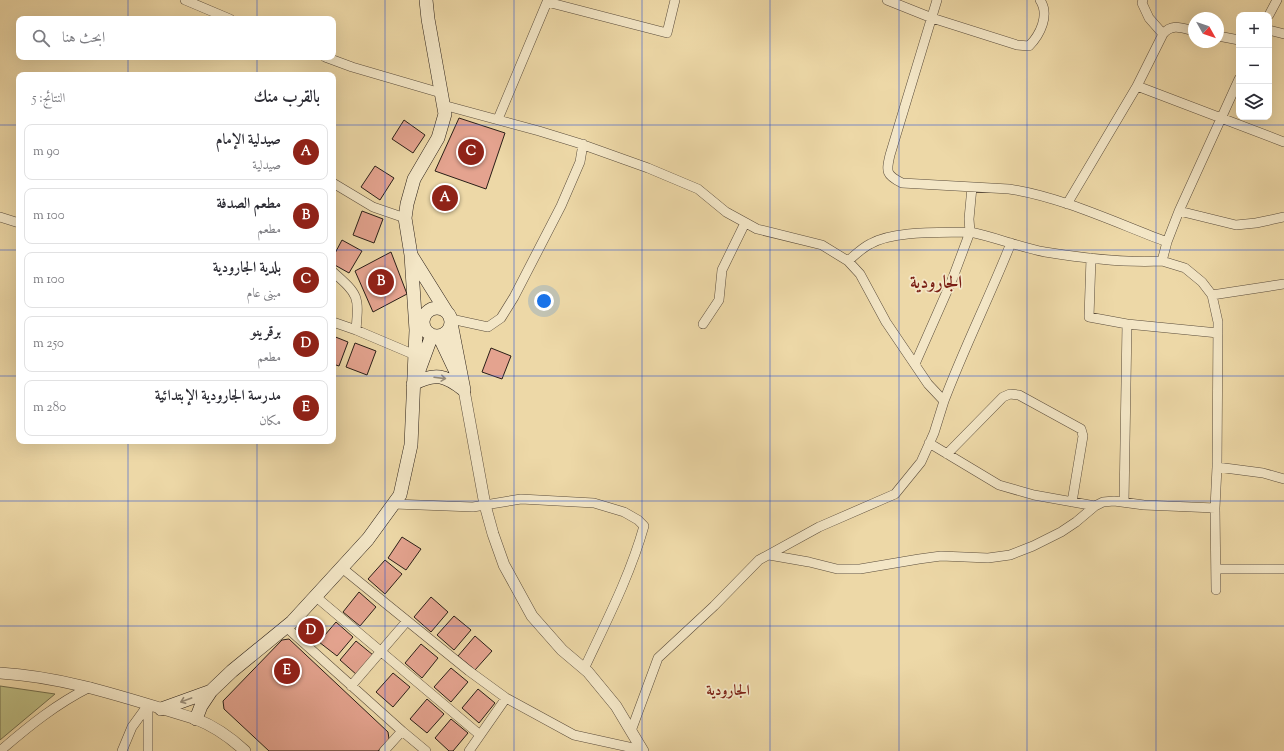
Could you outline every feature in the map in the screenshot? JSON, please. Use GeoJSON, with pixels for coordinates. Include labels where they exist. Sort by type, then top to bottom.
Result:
{"type":"FeatureCollection","features":[{"type":"Feature","properties":{"kind":"main road"},"geometry":{"type":"LineString","coordinates":[[196,719],[201,706],[212,691],[232,671],[286,627],[316,596],[368,539],[400,495],[411,445],[416,330],[411,255],[405,218],[414,179],[438,138],[445,114],[426,0]]}},
{"type":"Feature","properties":{"kind":"main road"},"geometry":{"type":"LineString","coordinates":[[411,255],[450,318],[464,390]]}},
{"type":"Feature","properties":{"kind":"main road"},"geometry":{"type":"LineString","coordinates":[[414,299],[426,313]]}},
{"type":"Feature","properties":{"kind":"main road"},"geometry":{"type":"LineString","coordinates":[[438,307],[450,318],[447,332],[435,335],[426,331],[423,327],[423,317],[434,308],[438,307]]}},
{"type":"Feature","properties":{"kind":"main road"},"geometry":{"type":"LineString","coordinates":[[413,384],[435,335]]}},
{"type":"Feature","properties":{"kind":"main road"},"geometry":{"type":"LineString","coordinates":[[435,335],[464,390]]}},
{"type":"Feature","properties":{"kind":"main road"},"geometry":{"type":"LineString","coordinates":[[413,384],[429,377],[440,376],[452,380],[464,390]]}},
{"type":"Feature","properties":{"kind":"main road"},"geometry":{"type":"LineString","coordinates":[[161,709],[212,691]]}},
{"type":"Feature","properties":{"kind":"street"},"geometry":{"type":"LineString","coordinates":[[185,0],[223,16]]}},
{"type":"Feature","properties":{"kind":"street"},"geometry":{"type":"LineString","coordinates":[[498,119],[547,1],[667,34],[675,0]]}},
{"type":"Feature","properties":{"kind":"street"},"geometry":{"type":"LineString","coordinates":[[887,0],[932,18],[1017,45],[1029,46],[1036,38],[1043,21],[1043,5],[1040,0]]}},
{"type":"Feature","properties":{"kind":"street"},"geometry":{"type":"LineString","coordinates":[[937,0],[890,155],[887,168],[892,178],[902,183],[1009,189],[1026,192],[1067,204],[1166,242]]}},
{"type":"Feature","properties":{"kind":"street"},"geometry":{"type":"LineString","coordinates":[[1143,0],[1142,3],[1145,11],[1163,34]]}},
{"type":"Feature","properties":{"kind":"street"},"geometry":{"type":"LineString","coordinates":[[1271,12],[1277,0]]}},
{"type":"Feature","properties":{"kind":"street"},"geometry":{"type":"LineString","coordinates":[[1067,204],[1137,86],[1163,34],[1167,29],[1173,27],[1188,30]]}},
{"type":"Feature","properties":{"kind":"street"},"geometry":{"type":"LineString","coordinates":[[1272,31],[1284,34]]}},
{"type":"Feature","properties":{"kind":"street"},"geometry":{"type":"LineString","coordinates":[[1224,37],[1236,39]]}},
{"type":"Feature","properties":{"kind":"street"},"geometry":{"type":"LineString","coordinates":[[333,60],[498,119],[583,144],[648,168],[698,189],[726,212],[757,229],[822,245],[848,261],[860,274],[886,322],[928,384],[944,401]]}},
{"type":"Feature","properties":{"kind":"street"},"geometry":{"type":"LineString","coordinates":[[1162,261],[1166,242],[1179,211],[1237,84]]}},
{"type":"Feature","properties":{"kind":"street"},"geometry":{"type":"LineString","coordinates":[[1137,86],[1284,142]]}},
{"type":"Feature","properties":{"kind":"street"},"geometry":{"type":"LineString","coordinates":[[450,318],[488,327],[501,318],[514,298],[561,206],[580,162],[583,144]]}},
{"type":"Feature","properties":{"kind":"street"},"geometry":{"type":"LineString","coordinates":[[336,185],[373,207],[405,218]]}},
{"type":"Feature","properties":{"kind":"street"},"geometry":{"type":"LineString","coordinates":[[915,364],[952,280],[970,232],[969,219],[972,187]]}},
{"type":"Feature","properties":{"kind":"street"},"geometry":{"type":"LineString","coordinates":[[1179,211],[1236,225],[1284,218]]}},
{"type":"Feature","properties":{"kind":"street"},"geometry":{"type":"LineString","coordinates":[[0,217],[16,222]]}},
{"type":"Feature","properties":{"kind":"street"},"geometry":{"type":"LineString","coordinates":[[703,324],[719,300],[722,270],[745,223]]}},
{"type":"Feature","properties":{"kind":"street"},"geometry":{"type":"LineString","coordinates":[[848,261],[869,244],[882,238],[896,235],[970,232],[987,235],[1044,252],[1092,258],[1145,262],[1162,261],[1185,268],[1202,282],[1212,295],[1218,322],[1217,467],[1215,508],[1216,590]]}},
{"type":"Feature","properties":{"kind":"street"},"geometry":{"type":"LineString","coordinates":[[631,731],[658,658],[714,606],[759,560],[819,527],[895,494],[921,462],[934,433],[957,366],[989,297],[1011,243]]}},
{"type":"Feature","properties":{"kind":"street"},"geometry":{"type":"LineString","coordinates":[[1092,258],[1089,317],[1127,324],[1218,333]]}},
{"type":"Feature","properties":{"kind":"street"},"geometry":{"type":"LineString","coordinates":[[336,275],[348,285],[354,293],[358,306],[356,330]]}},
{"type":"Feature","properties":{"kind":"street"},"geometry":{"type":"LineString","coordinates":[[1212,295],[1284,284]]}},
{"type":"Feature","properties":{"kind":"street"},"geometry":{"type":"LineString","coordinates":[[336,323],[415,355]]}},
{"type":"Feature","properties":{"kind":"street"},"geometry":{"type":"LineString","coordinates":[[1124,502],[1127,324]]}},
{"type":"Feature","properties":{"kind":"street"},"geometry":{"type":"LineString","coordinates":[[464,390],[485,505],[504,565],[532,616],[562,650],[584,668],[616,706],[642,751]]}},
{"type":"Feature","properties":{"kind":"street"},"geometry":{"type":"LineString","coordinates":[[947,454],[1003,397],[1010,394],[1019,395],[1081,429],[1083,436],[1072,502]]}},
{"type":"Feature","properties":{"kind":"street"},"geometry":{"type":"LineString","coordinates":[[929,443],[999,484],[1034,495],[1095,506]]}},
{"type":"Feature","properties":{"kind":"street"},"geometry":{"type":"LineString","coordinates":[[1217,467],[1263,473],[1284,479]]}},
{"type":"Feature","properties":{"kind":"street"},"geometry":{"type":"LineString","coordinates":[[394,504],[473,507],[521,499],[594,503],[624,512],[638,520],[644,526],[640,543],[621,590],[584,668]]}},
{"type":"Feature","properties":{"kind":"street"},"geometry":{"type":"LineString","coordinates":[[768,555],[809,562],[837,569],[860,570],[942,556],[988,558],[1010,555],[1033,546],[1061,532],[1095,506],[1103,502],[1215,508]]}},
{"type":"Feature","properties":{"kind":"street"},"geometry":{"type":"LineString","coordinates":[[342,568],[469,671],[506,698],[574,735],[642,751]]}},
{"type":"Feature","properties":{"kind":"street"},"geometry":{"type":"LineString","coordinates":[[1216,569],[1284,568]]}},
{"type":"Feature","properties":{"kind":"street"},"geometry":{"type":"LineString","coordinates":[[316,596],[480,735]]}},
{"type":"Feature","properties":{"kind":"street"},"geometry":{"type":"LineString","coordinates":[[351,686],[407,620]]}},
{"type":"Feature","properties":{"kind":"street"},"geometry":{"type":"LineString","coordinates":[[286,627],[426,751]]}},
{"type":"Feature","properties":{"kind":"street"},"geometry":{"type":"LineString","coordinates":[[0,673],[25,675],[90,687],[196,719],[207,724],[238,744],[244,751]]}},
{"type":"Feature","properties":{"kind":"street"},"geometry":{"type":"LineString","coordinates":[[6,749],[28,727],[68,698],[90,687]]}},
{"type":"Feature","properties":{"kind":"street"},"geometry":{"type":"LineString","coordinates":[[469,751],[506,698]]}},
{"type":"Feature","properties":{"kind":"street"},"geometry":{"type":"LineString","coordinates":[[122,751],[132,727],[148,705]]}},
{"type":"Feature","properties":{"kind":"street"},"geometry":{"type":"LineString","coordinates":[[148,705],[148,751]]}},
{"type":"Feature","properties":{"kind":"street"},"geometry":{"type":"LineString","coordinates":[[384,751],[402,731]]}},
{"type":"Feature","properties":{"kind":"green space"},"geometry":{"type":"Polygon","coordinates":[[[0,686],[55,694],[0,740],[0,686]]]}},
{"type":"Feature","properties":{"kind":"building"},"geometry":{"type":"Polygon","coordinates":[[[459,118],[505,133],[486,189],[435,171],[459,118]]]}},
{"type":"Feature","properties":{"kind":"building"},"geometry":{"type":"Polygon","coordinates":[[[404,120],[425,135],[413,153],[392,139],[404,120]]]}},
{"type":"Feature","properties":{"kind":"building"},"geometry":{"type":"Polygon","coordinates":[[[375,166],[394,178],[380,200],[361,187],[375,166]]]}},
{"type":"Feature","properties":{"kind":"building"},"geometry":{"type":"Polygon","coordinates":[[[362,211],[383,219],[374,243],[353,235],[362,211]]]}},
{"type":"Feature","properties":{"kind":"building"},"geometry":{"type":"Polygon","coordinates":[[[342,240],[362,251],[349,273],[336,266],[336,251],[342,240]]]}},
{"type":"Feature","properties":{"kind":"building"},"geometry":{"type":"Polygon","coordinates":[[[391,252],[407,294],[373,312],[355,271],[391,252]]]}},
{"type":"Feature","properties":{"kind":"building"},"geometry":{"type":"Polygon","coordinates":[[[336,337],[348,342],[339,366],[336,365],[336,337]]]}},
{"type":"Feature","properties":{"kind":"building"},"geometry":{"type":"Polygon","coordinates":[[[355,343],[376,351],[367,375],[346,367],[355,343]]]}},
{"type":"Feature","properties":{"kind":"building"},"geometry":{"type":"Polygon","coordinates":[[[491,348],[511,356],[502,379],[482,372],[491,348]]]}},
{"type":"Feature","properties":{"kind":"building"},"geometry":{"type":"Polygon","coordinates":[[[402,537],[421,549],[406,570],[388,558],[402,537]]]}},
{"type":"Feature","properties":{"kind":"building"},"geometry":{"type":"Polygon","coordinates":[[[385,560],[402,574],[385,594],[368,579],[385,560]]]}},
{"type":"Feature","properties":{"kind":"building"},"geometry":{"type":"Polygon","coordinates":[[[359,592],[376,607],[360,626],[343,612],[359,592]]]}},
{"type":"Feature","properties":{"kind":"building"},"geometry":{"type":"Polygon","coordinates":[[[431,597],[448,612],[431,632],[414,617],[431,597]]]}},
{"type":"Feature","properties":{"kind":"building"},"geometry":{"type":"Polygon","coordinates":[[[454,616],[471,630],[454,650],[437,635],[454,616]]]}},
{"type":"Feature","properties":{"kind":"building"},"geometry":{"type":"Polygon","coordinates":[[[336,622],[353,637],[337,656],[319,642],[336,622]]]}},
{"type":"Feature","properties":{"kind":"building"},"geometry":{"type":"Polygon","coordinates":[[[475,636],[492,651],[475,670],[458,656],[475,636]]]}},
{"type":"Feature","properties":{"kind":"building"},"geometry":{"type":"Polygon","coordinates":[[[289,639],[388,732],[389,739],[378,751],[269,751],[224,709],[223,701],[282,640],[289,639]]]}},
{"type":"Feature","properties":{"kind":"building"},"geometry":{"type":"Polygon","coordinates":[[[356,641],[373,655],[357,675],[340,660],[356,641]]]}},
{"type":"Feature","properties":{"kind":"building"},"geometry":{"type":"Polygon","coordinates":[[[421,644],[438,658],[422,678],[405,663],[421,644]]]}},
{"type":"Feature","properties":{"kind":"building"},"geometry":{"type":"Polygon","coordinates":[[[451,668],[468,682],[451,702],[434,687],[451,668]]]}},
{"type":"Feature","properties":{"kind":"building"},"geometry":{"type":"Polygon","coordinates":[[[393,673],[410,687],[393,707],[376,692],[393,673]]]}},
{"type":"Feature","properties":{"kind":"building"},"geometry":{"type":"Polygon","coordinates":[[[478,689],[495,703],[479,723],[462,708],[478,689]]]}},
{"type":"Feature","properties":{"kind":"building"},"geometry":{"type":"Polygon","coordinates":[[[427,699],[444,714],[427,733],[410,719],[427,699]]]}},
{"type":"Feature","properties":{"kind":"building"},"geometry":{"type":"Polygon","coordinates":[[[451,719],[468,733],[453,751],[449,751],[435,738],[451,719]]]}},
{"type":"Feature","properties":{"kind":"place","name":"بلدية الجارودية"},"geometry":{"type":"Point","coordinates":[471,152]}},
{"type":"Feature","properties":{"kind":"place","name":"صيدلية الإمام"},"geometry":{"type":"Point","coordinates":[445,198]}},
{"type":"Feature","properties":{"kind":"place","name":"مطعم الصدفة"},"geometry":{"type":"Point","coordinates":[381,282]}},
{"type":"Feature","properties":{"kind":"place","name":"برقرينو"},"geometry":{"type":"Point","coordinates":[311,631]}},
{"type":"Feature","properties":{"kind":"place","name":"مدرسة الجارودية الإبتدائية"},"geometry":{"type":"Point","coordinates":[287,671]}},
{"type":"Feature","properties":{"kind":"district","name":"الجارودية"},"geometry":{"type":"Point","coordinates":[936,284]}},
{"type":"Feature","properties":{"kind":"district","name":"الجارودية"},"geometry":{"type":"Point","coordinates":[728,691]}}]}
